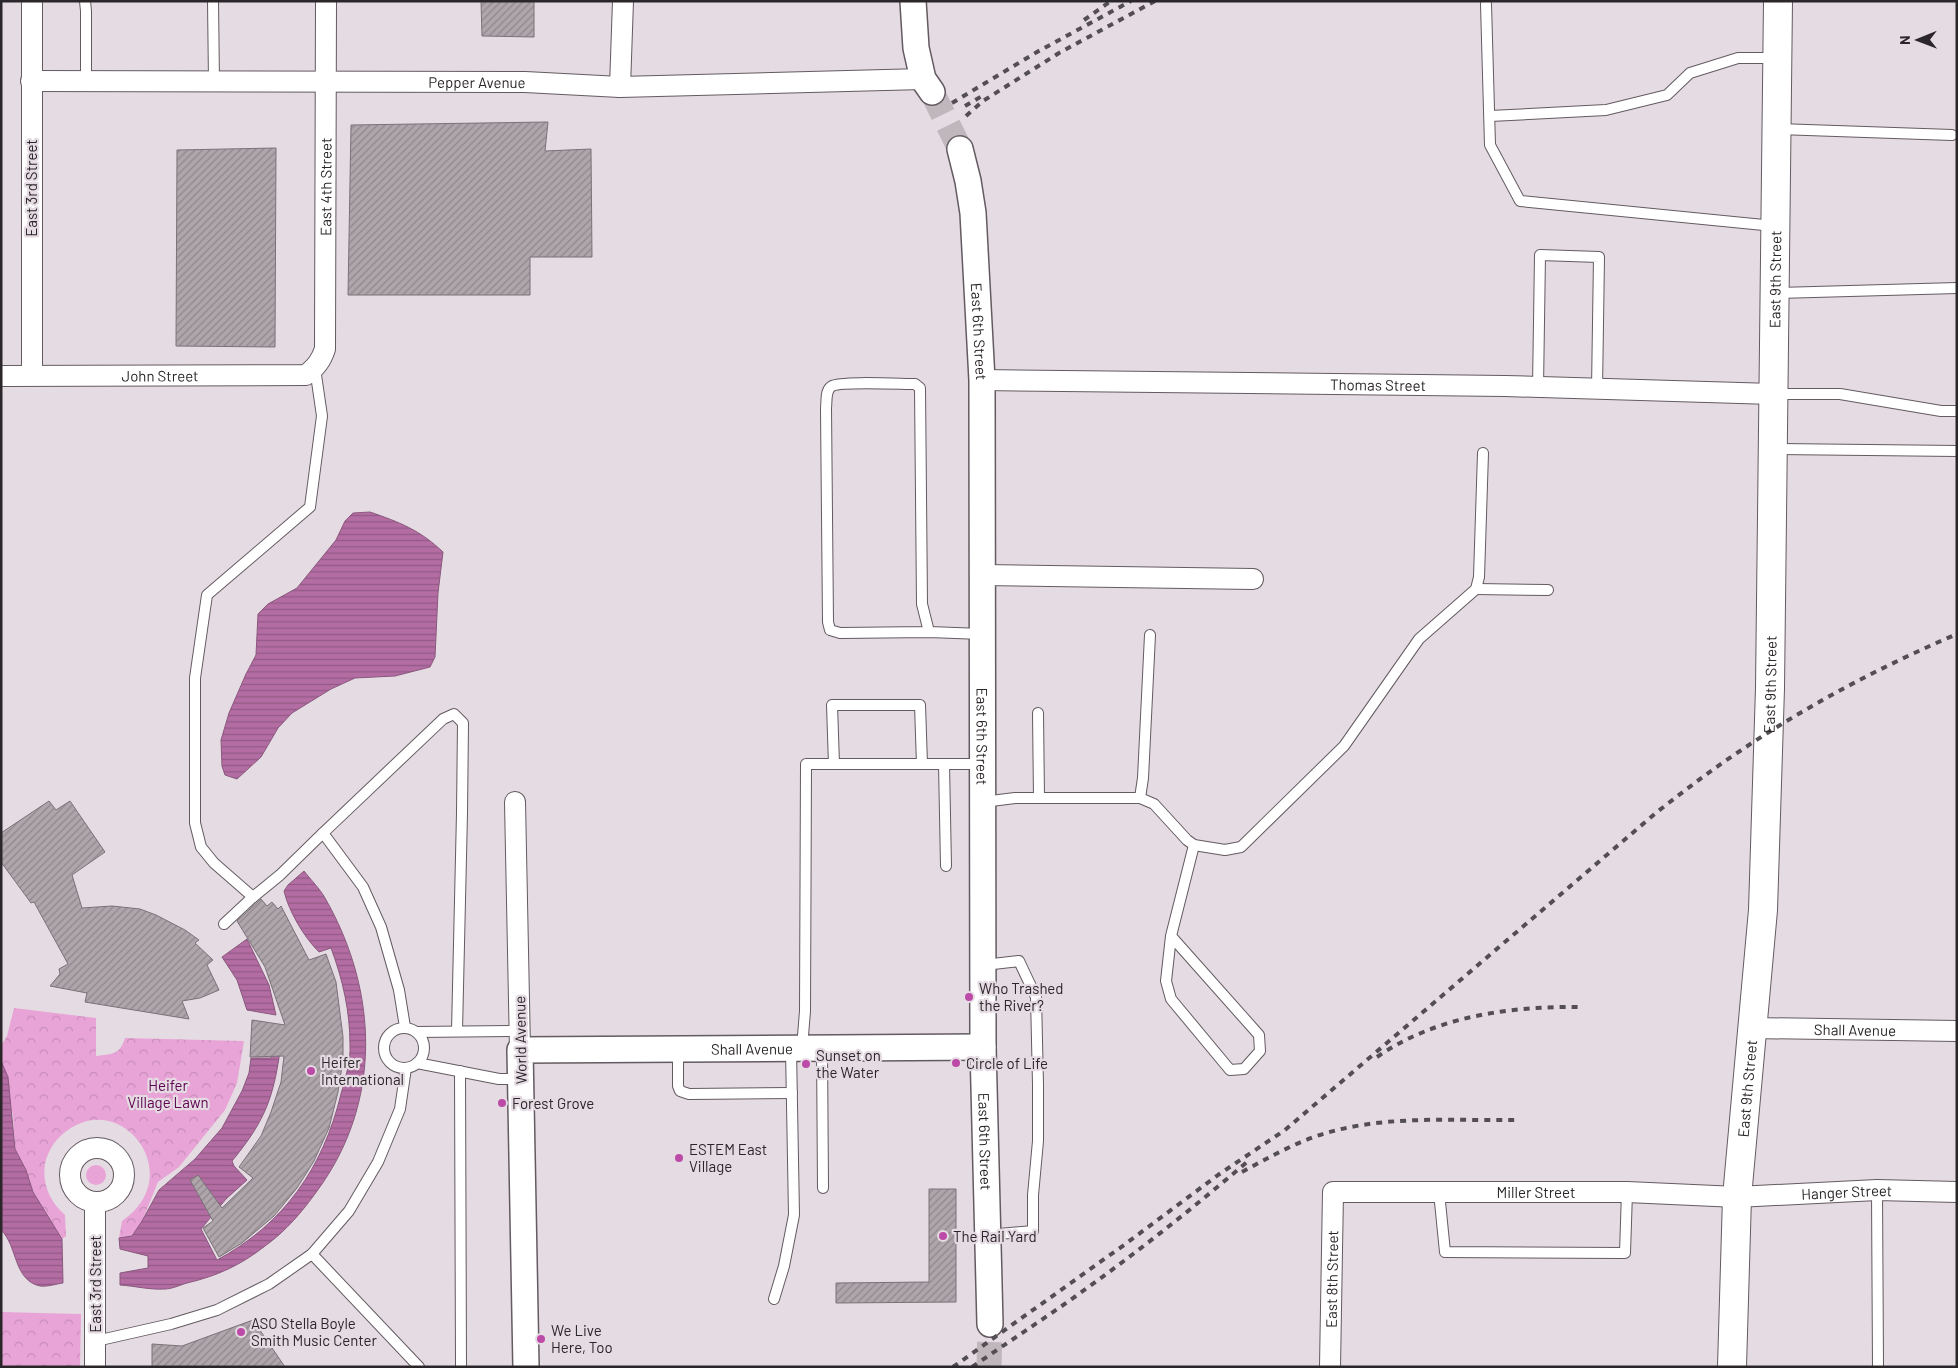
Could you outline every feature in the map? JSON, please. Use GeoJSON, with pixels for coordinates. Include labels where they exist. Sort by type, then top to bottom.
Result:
{"type":"FeatureCollection","features":[{"type":"Feature","properties":{"kind":"main road","name":"East 9th Street"},"geometry":{"type":"LineString","coordinates":[[1732,1367],[1737,1197],[1754,1028],[1763,910],[1770,696],[1778,1]]}},
{"type":"Feature","properties":{"kind":"street","name":"East 3rd Street"},"geometry":{"type":"LineString","coordinates":[[32,1],[32,375]]}},
{"type":"Feature","properties":{"kind":"street","name":"East 4th Street"},"geometry":{"type":"LineString","coordinates":[[315,368],[322,359],[325,349],[326,1]]}},
{"type":"Feature","properties":{"kind":"street"},"geometry":{"type":"LineString","coordinates":[[620,87],[623,1]]}},
{"type":"Feature","properties":{"kind":"street"},"geometry":{"type":"LineString","coordinates":[[913,1],[916,48],[927,86]]}},
{"type":"Feature","properties":{"kind":"street","name":"Pepper Avenue"},"geometry":{"type":"LineString","coordinates":[[31,81],[525,82],[620,87],[927,86]]}},
{"type":"Feature","properties":{"kind":"street","name":"East 6th Street"},"geometry":{"type":"LineString","coordinates":[[960,149],[973,213],[982,380],[983,1047],[987,1158],[986,1235],[990,1324]]}},
{"type":"Feature","properties":{"kind":"street","name":"John Street"},"geometry":{"type":"LineString","coordinates":[[1,376],[306,375],[315,368]]}},
{"type":"Feature","properties":{"kind":"street","name":"Thomas Street"},"geometry":{"type":"LineString","coordinates":[[982,380],[1538,387],[1773,394]]}},
{"type":"Feature","properties":{"kind":"street"},"geometry":{"type":"LineString","coordinates":[[983,575],[1253,579]]}},
{"type":"Feature","properties":{"kind":"street","name":"World Avenue"},"geometry":{"type":"LineString","coordinates":[[515,802],[526,1367]]}},
{"type":"Feature","properties":{"kind":"street","name":"Shall Avenue"},"geometry":{"type":"LineString","coordinates":[[1754,1028],[1957,1031]]}},
{"type":"Feature","properties":{"kind":"street","name":"Shall Avenue"},"geometry":{"type":"LineString","coordinates":[[520,1040],[678,1050],[983,1047]]}},
{"type":"Feature","properties":{"kind":"street","name":"Hanger Street"},"geometry":{"type":"LineString","coordinates":[[1737,1197],[1877,1190],[1957,1192]]}},
{"type":"Feature","properties":{"kind":"street","name":"Miller Street"},"geometry":{"type":"LineString","coordinates":[[1333,1192],[1627,1192],[1737,1197]]}},
{"type":"Feature","properties":{"kind":"street","name":"East 8th Street"},"geometry":{"type":"LineString","coordinates":[[1330,1367],[1333,1192]]}},
{"type":"Feature","properties":{"kind":"street","name":"East 3rd Street"},"geometry":{"type":"LineString","coordinates":[[95,1202],[95,1367]]}},
{"type":"Feature","properties":{"kind":"lane"},"geometry":{"type":"LineString","coordinates":[[85,1],[86,82]]}},
{"type":"Feature","properties":{"kind":"lane"},"geometry":{"type":"LineString","coordinates":[[213,1],[214,82]]}},
{"type":"Feature","properties":{"kind":"lane"},"geometry":{"type":"LineString","coordinates":[[1486,4],[1490,145],[1520,201],[1775,226]]}},
{"type":"Feature","properties":{"kind":"lane"},"geometry":{"type":"LineString","coordinates":[[1490,116],[1606,110],[1667,94],[1690,73],[1738,58],[1777,58]]}},
{"type":"Feature","properties":{"kind":"lane"},"geometry":{"type":"LineString","coordinates":[[1777,129],[1952,135]]}},
{"type":"Feature","properties":{"kind":"lane"},"geometry":{"type":"LineString","coordinates":[[1538,387],[1540,255],[1599,257],[1597,389]]}},
{"type":"Feature","properties":{"kind":"lane"},"geometry":{"type":"LineString","coordinates":[[1774,293],[1957,288]]}},
{"type":"Feature","properties":{"kind":"lane"},"geometry":{"type":"LineString","coordinates":[[253,897],[214,863],[201,847],[195,823],[195,678],[207,596],[310,507],[322,416],[315,368]]}},
{"type":"Feature","properties":{"kind":"lane"},"geometry":{"type":"LineString","coordinates":[[930,632],[922,604],[920,388],[915,384],[848,384],[832,386],[827,391],[826,408],[828,622],[830,630],[840,632],[983,634]]}},
{"type":"Feature","properties":{"kind":"lane"},"geometry":{"type":"LineString","coordinates":[[1773,394],[1840,394],[1941,411],[1957,411]]}},
{"type":"Feature","properties":{"kind":"lane"},"geometry":{"type":"LineString","coordinates":[[1773,449],[1957,451]]}},
{"type":"Feature","properties":{"kind":"lane"},"geometry":{"type":"LineString","coordinates":[[983,802],[1015,798],[1140,798],[1154,804],[1187,840],[1194,845],[1226,850],[1241,847],[1344,746],[1419,639],[1476,589],[1479,577],[1483,453]]}},
{"type":"Feature","properties":{"kind":"lane"},"geometry":{"type":"LineString","coordinates":[[1476,589],[1548,590]]}},
{"type":"Feature","properties":{"kind":"lane"},"geometry":{"type":"LineString","coordinates":[[1140,798],[1143,778],[1150,635]]}},
{"type":"Feature","properties":{"kind":"lane"},"geometry":{"type":"LineString","coordinates":[[834,764],[832,705],[920,705],[922,764]]}},
{"type":"Feature","properties":{"kind":"lane"},"geometry":{"type":"LineString","coordinates":[[1038,713],[1039,798]]}},
{"type":"Feature","properties":{"kind":"lane"},"geometry":{"type":"LineString","coordinates":[[224,924],[280,875],[443,719],[454,714],[463,722],[457,1032]]}},
{"type":"Feature","properties":{"kind":"lane"},"geometry":{"type":"LineString","coordinates":[[823,1188],[805,1048],[806,764],[982,764]]}},
{"type":"Feature","properties":{"kind":"lane"},"geometry":{"type":"LineString","coordinates":[[944,764],[946,866]]}},
{"type":"Feature","properties":{"kind":"lane"},"geometry":{"type":"LineString","coordinates":[[323,833],[363,887],[381,927],[399,990],[405,1028]]}},
{"type":"Feature","properties":{"kind":"lane"},"geometry":{"type":"LineString","coordinates":[[1171,936],[1259,1035],[1260,1051],[1244,1069],[1230,1070],[1171,999],[1166,981],[1171,936],[1194,845]]}},
{"type":"Feature","properties":{"kind":"lane"},"geometry":{"type":"LineString","coordinates":[[984,965],[1019,961],[1036,997],[1038,1084],[1038,1141],[1033,1195],[1033,1231],[986,1235]]}},
{"type":"Feature","properties":{"kind":"lane"},"geometry":{"type":"LineString","coordinates":[[520,1040],[457,1032],[417,1032],[405,1028],[395,1029],[389,1033],[383,1049],[387,1060],[394,1066],[406,1068],[418,1063],[499,1079],[521,1079]]}},
{"type":"Feature","properties":{"kind":"lane"},"geometry":{"type":"LineString","coordinates":[[417,1032],[423,1040],[424,1051],[418,1063]]}},
{"type":"Feature","properties":{"kind":"lane"},"geometry":{"type":"LineString","coordinates":[[774,1299],[784,1266],[794,1214],[792,1093],[805,1048]]}},
{"type":"Feature","properties":{"kind":"lane"},"geometry":{"type":"LineString","coordinates":[[678,1050],[678,1086],[680,1091],[689,1094],[792,1093]]}},
{"type":"Feature","properties":{"kind":"lane"},"geometry":{"type":"LineString","coordinates":[[96,1340],[171,1324],[217,1310],[269,1284],[312,1254],[349,1211],[378,1162],[400,1109],[406,1068]]}},
{"type":"Feature","properties":{"kind":"lane"},"geometry":{"type":"LineString","coordinates":[[460,1071],[461,1367]]}},
{"type":"Feature","properties":{"kind":"lane"},"geometry":{"type":"LineString","coordinates":[[1877,1190],[1878,1367]]}},
{"type":"Feature","properties":{"kind":"lane"},"geometry":{"type":"LineString","coordinates":[[1439,1192],[1445,1252],[1625,1253],[1627,1192]]}},
{"type":"Feature","properties":{"kind":"lane"},"geometry":{"type":"LineString","coordinates":[[312,1254],[419,1367]]}},
{"type":"Feature","properties":{"kind":"green space","name":"Heifer Village Lawn"},"geometry":{"type":"Polygon","coordinates":[[[14,1008],[96,1018],[96,1056],[115,1053],[121,1048],[125,1038],[244,1041],[237,1083],[225,1110],[179,1167],[158,1182],[142,1221],[132,1236],[119,1238],[122,1221],[141,1203],[149,1182],[148,1162],[140,1144],[127,1129],[109,1121],[89,1121],[68,1130],[56,1141],[48,1154],[44,1171],[45,1179],[51,1198],[65,1215],[66,1236],[62,1239],[33,1192],[26,1170],[15,1149],[13,1115],[1,1062],[1,1046],[7,1036],[14,1008]]]}},
{"type":"Feature","properties":{"kind":"green space"},"geometry":{"type":"Polygon","coordinates":[[[96,1165],[103,1168],[106,1175],[103,1182],[96,1185],[89,1182],[86,1175],[89,1168],[96,1165]]]}},
{"type":"Feature","properties":{"kind":"green space"},"geometry":{"type":"Polygon","coordinates":[[[1,1312],[81,1314],[80,1367],[1,1367],[1,1312]]]}},
{"type":"Feature","properties":{"kind":"shaded area"},"geometry":{"type":"Polygon","coordinates":[[[370,512],[409,528],[426,538],[443,552],[438,593],[435,657],[430,667],[395,676],[355,678],[331,689],[292,713],[278,728],[261,757],[237,779],[225,775],[222,766],[221,740],[229,713],[256,655],[258,614],[268,604],[297,588],[336,540],[345,521],[353,513],[370,512]]]}},
{"type":"Feature","properties":{"kind":"shaded area"},"geometry":{"type":"Polygon","coordinates":[[[304,871],[323,895],[343,934],[356,971],[363,1009],[366,1047],[362,1084],[353,1121],[338,1157],[317,1191],[293,1221],[273,1240],[247,1259],[219,1273],[170,1288],[154,1289],[120,1285],[120,1273],[148,1268],[148,1256],[120,1249],[119,1238],[132,1236],[159,1190],[195,1159],[222,1128],[242,1091],[249,1073],[251,1058],[271,1058],[273,1051],[280,1051],[274,1083],[265,1110],[252,1134],[232,1161],[234,1166],[247,1180],[226,1199],[201,1229],[217,1260],[241,1246],[281,1211],[312,1170],[323,1146],[333,1121],[347,1070],[350,1057],[350,1033],[345,996],[331,948],[319,952],[313,946],[293,916],[286,899],[284,891],[304,871]]]}},
{"type":"Feature","properties":{"kind":"shaded area"},"geometry":{"type":"Polygon","coordinates":[[[247,939],[269,985],[276,1015],[247,1010],[237,980],[222,957],[247,939]]]}},
{"type":"Feature","properties":{"kind":"shaded area"},"geometry":{"type":"Polygon","coordinates":[[[1,1061],[8,1077],[15,1149],[26,1170],[33,1192],[62,1239],[63,1283],[40,1286],[31,1283],[20,1270],[10,1245],[1,1230],[1,1061]]]}},
{"type":"Feature","properties":{"kind":"building"},"geometry":{"type":"Polygon","coordinates":[[[481,1],[534,1],[534,37],[482,36],[481,1]]]}},
{"type":"Feature","properties":{"kind":"building"},"geometry":{"type":"Polygon","coordinates":[[[548,122],[545,151],[591,149],[592,257],[530,257],[530,295],[348,295],[351,125],[548,122]]]}},
{"type":"Feature","properties":{"kind":"building"},"geometry":{"type":"Polygon","coordinates":[[[276,148],[275,347],[176,346],[177,150],[276,148]]]}},
{"type":"Feature","properties":{"kind":"building"},"geometry":{"type":"Polygon","coordinates":[[[49,801],[56,810],[70,801],[105,852],[72,875],[82,908],[112,906],[140,909],[156,915],[185,930],[199,940],[195,943],[213,960],[207,965],[219,990],[200,998],[182,1001],[189,1019],[85,1002],[87,993],[50,986],[60,974],[59,969],[68,964],[34,902],[31,903],[1,862],[1,833],[49,801]]]}},
{"type":"Feature","properties":{"kind":"building","name":"Heifer International"},"geometry":{"type":"Polygon","coordinates":[[[261,899],[267,906],[272,902],[278,909],[281,906],[309,960],[326,954],[336,982],[343,1037],[343,1060],[338,1092],[329,1128],[314,1161],[297,1188],[274,1216],[242,1243],[219,1257],[203,1228],[213,1221],[190,1180],[198,1175],[222,1208],[253,1178],[239,1167],[261,1136],[281,1082],[284,1056],[250,1057],[252,1020],[285,1025],[265,967],[237,921],[261,899]]]}},
{"type":"Feature","properties":{"kind":"building","name":"The Rail Yard"},"geometry":{"type":"Polygon","coordinates":[[[929,1189],[956,1189],[956,1302],[836,1303],[836,1283],[929,1282],[929,1189]]]}},
{"type":"Feature","properties":{"kind":"building","name":"ASO Stella Boyle Smith Music Center"},"geometry":{"type":"Polygon","coordinates":[[[253,1320],[285,1367],[152,1367],[152,1344],[182,1346],[253,1320]]]}},
{"type":"Feature","properties":{"kind":"tunnel"},"geometry":{"type":"LineString","coordinates":[[932,92],[960,149]]}},
{"type":"Feature","properties":{"kind":"tunnel"},"geometry":{"type":"LineString","coordinates":[[989,1367],[990,1324]]}},
{"type":"Feature","properties":{"kind":"railway"},"geometry":{"type":"LineString","coordinates":[[1084,20],[1111,1]]}},
{"type":"Feature","properties":{"kind":"railway"},"geometry":{"type":"LineString","coordinates":[[952,103],[1037,52],[1131,1]]}},
{"type":"Feature","properties":{"kind":"railway"},"geometry":{"type":"LineString","coordinates":[[966,116],[983,101],[1059,53],[1155,1]]}},
{"type":"Feature","properties":{"kind":"railway"},"geometry":{"type":"LineString","coordinates":[[965,106],[982,96]]}},
{"type":"Feature","properties":{"kind":"railway"},"geometry":{"type":"LineString","coordinates":[[953,1367],[1124,1245],[1218,1175],[1285,1130],[1657,812],[1708,773],[1766,734],[1819,702],[1901,659],[1957,634]]}},
{"type":"Feature","properties":{"kind":"railway"},"geometry":{"type":"LineString","coordinates":[[1377,1057],[1400,1043],[1424,1032],[1475,1016],[1527,1009],[1580,1007]]}},
{"type":"Feature","properties":{"kind":"railway"},"geometry":{"type":"LineString","coordinates":[[1242,1172],[1314,1137],[1363,1125],[1415,1120],[1518,1120]]}},
{"type":"Feature","properties":{"kind":"railway"},"geometry":{"type":"LineString","coordinates":[[972,1367],[1120,1264],[1247,1162]]}},
{"type":"Feature","properties":{"kind":"place","name":"Who Trashed the River?"},"geometry":{"type":"Point","coordinates":[969,997]}},
{"type":"Feature","properties":{"kind":"place","name":"Circle of Life"},"geometry":{"type":"Point","coordinates":[956,1063]}},
{"type":"Feature","properties":{"kind":"place","name":"Sunset on the Water"},"geometry":{"type":"Point","coordinates":[806,1064]}},
{"type":"Feature","properties":{"kind":"place","name":"Heifer International"},"geometry":{"type":"Point","coordinates":[311,1071]}},
{"type":"Feature","properties":{"kind":"place","name":"Forest Grove"},"geometry":{"type":"Point","coordinates":[502,1103]}},
{"type":"Feature","properties":{"kind":"place","name":"ESTEM East Village"},"geometry":{"type":"Point","coordinates":[679,1158]}},
{"type":"Feature","properties":{"kind":"place","name":"The Rail Yard"},"geometry":{"type":"Point","coordinates":[943,1236]}},
{"type":"Feature","properties":{"kind":"place","name":"ASO Stella Boyle Smith Music Center"},"geometry":{"type":"Point","coordinates":[241,1332]}},
{"type":"Feature","properties":{"kind":"place","name":"We Live Here, Too"},"geometry":{"type":"Point","coordinates":[541,1339]}}]}
